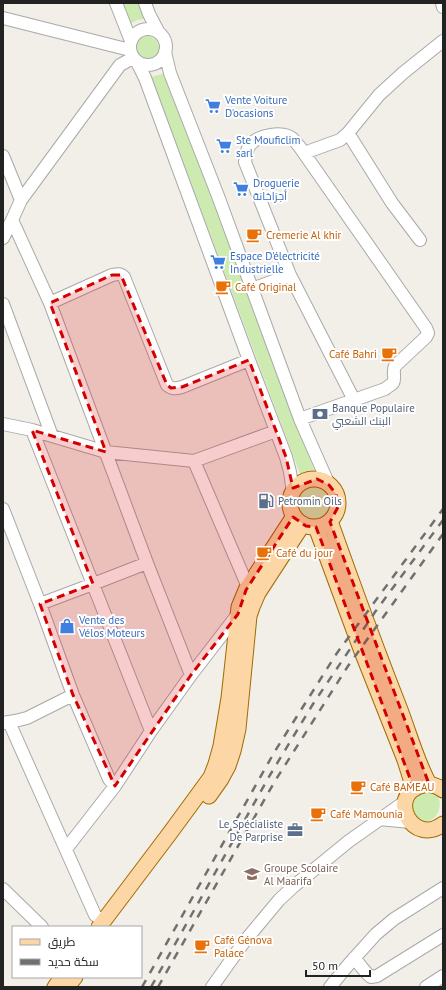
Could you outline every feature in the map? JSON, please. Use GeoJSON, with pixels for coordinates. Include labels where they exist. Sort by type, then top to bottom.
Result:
{"type":"FeatureCollection","features":[{"type":"Feature","properties":{"kind":"main road"},"geometry":{"type":"LineString","coordinates":[[304,522],[324,525],[330,521],[336,513],[338,504],[335,492],[324,481],[311,479],[301,483],[293,492],[290,505],[304,522],[361,649],[405,760],[410,795],[405,810],[406,814],[410,822],[416,827],[427,830],[443,824]]}},
{"type":"Feature","properties":{"kind":"main road"},"geometry":{"type":"LineString","coordinates":[[330,521],[422,771],[438,787]]}},
{"type":"Feature","properties":{"kind":"main road"},"geometry":{"type":"LineString","coordinates":[[104,925],[210,777],[216,764],[221,746],[229,698],[238,614],[242,599],[248,587],[304,522]]}},
{"type":"Feature","properties":{"kind":"main road"},"geometry":{"type":"LineString","coordinates":[[104,925],[211,794],[228,766],[238,729],[249,616],[258,593],[304,522]]}},
{"type":"Feature","properties":{"kind":"main road"},"geometry":{"type":"LineString","coordinates":[[410,795],[421,785],[438,787]]}},
{"type":"Feature","properties":{"kind":"main road"},"geometry":{"type":"LineString","coordinates":[[55,987],[61,978]]}},
{"type":"Feature","properties":{"kind":"main road"},"geometry":{"type":"LineString","coordinates":[[67,987],[74,978]]}},
{"type":"Feature","properties":{"kind":"street"},"geometry":{"type":"LineString","coordinates":[[116,3],[133,53],[146,78],[286,457],[293,492]]}},
{"type":"Feature","properties":{"kind":"street"},"geometry":{"type":"LineString","coordinates":[[3,18],[133,53],[142,65],[148,66],[159,62],[163,58],[166,47],[165,42],[149,14],[145,3]]}},
{"type":"Feature","properties":{"kind":"street"},"geometry":{"type":"LineString","coordinates":[[442,3],[443,7]]}},
{"type":"Feature","properties":{"kind":"street"},"geometry":{"type":"LineString","coordinates":[[3,238],[21,200],[120,65],[133,53],[134,36],[138,32],[149,29],[159,33]]}},
{"type":"Feature","properties":{"kind":"street"},"geometry":{"type":"LineString","coordinates":[[304,153],[340,140],[348,133],[379,95],[403,73],[443,41]]}},
{"type":"Feature","properties":{"kind":"street"},"geometry":{"type":"LineString","coordinates":[[165,52],[170,72],[218,196],[300,419],[329,485]]}},
{"type":"Feature","properties":{"kind":"street"},"geometry":{"type":"LineString","coordinates":[[348,133],[392,203],[420,240]]}},
{"type":"Feature","properties":{"kind":"street"},"geometry":{"type":"LineString","coordinates":[[300,419],[385,390],[392,383],[394,368],[426,337],[428,333],[426,328],[293,138],[278,134],[257,139],[249,145],[246,152],[245,162],[290,276],[354,400]]}},
{"type":"Feature","properties":{"kind":"street"},"geometry":{"type":"LineString","coordinates":[[3,156],[21,200]]}},
{"type":"Feature","properties":{"kind":"street"},"geometry":{"type":"LineString","coordinates":[[12,220],[50,303],[147,563],[191,675]]}},
{"type":"Feature","properties":{"kind":"street"},"geometry":{"type":"LineString","coordinates":[[50,303],[112,275],[117,274],[124,277],[166,385],[171,388],[175,389],[182,387],[249,360]]}},
{"type":"Feature","properties":{"kind":"street"},"geometry":{"type":"LineString","coordinates":[[252,289],[290,276]]}},
{"type":"Feature","properties":{"kind":"street"},"geometry":{"type":"LineString","coordinates":[[3,304],[52,436]]}},
{"type":"Feature","properties":{"kind":"street"},"geometry":{"type":"LineString","coordinates":[[3,424],[32,430],[106,452],[194,461],[276,431]]}},
{"type":"Feature","properties":{"kind":"street"},"geometry":{"type":"LineString","coordinates":[[32,430],[151,731]]}},
{"type":"Feature","properties":{"kind":"street"},"geometry":{"type":"LineString","coordinates":[[194,461],[248,587]]}},
{"type":"Feature","properties":{"kind":"street"},"geometry":{"type":"LineString","coordinates":[[3,509],[73,695],[110,779],[115,786]]}},
{"type":"Feature","properties":{"kind":"street"},"geometry":{"type":"LineString","coordinates":[[40,604],[147,563]]}},
{"type":"Feature","properties":{"kind":"street"},"geometry":{"type":"LineString","coordinates":[[66,849],[115,786],[151,731],[191,675],[238,614]]}},
{"type":"Feature","properties":{"kind":"street"},"geometry":{"type":"LineString","coordinates":[[73,695],[27,718],[6,722],[66,849],[95,915],[104,925]]}},
{"type":"Feature","properties":{"kind":"street"},"geometry":{"type":"LineString","coordinates":[[212,987],[244,942],[279,900],[349,841],[410,795]]}},
{"type":"Feature","properties":{"kind":"street"},"geometry":{"type":"LineString","coordinates":[[379,819],[410,822]]}},
{"type":"Feature","properties":{"kind":"street"},"geometry":{"type":"LineString","coordinates":[[330,987],[376,934],[394,918],[443,888]]}},
{"type":"Feature","properties":{"kind":"street"},"geometry":{"type":"LineString","coordinates":[[3,889],[41,926]]}},
{"type":"Feature","properties":{"kind":"street"},"geometry":{"type":"LineString","coordinates":[[354,958],[368,981],[371,977],[377,976],[443,935]]}},
{"type":"Feature","properties":{"kind":"street"},"geometry":{"type":"LineString","coordinates":[[431,986],[443,976]]}},
{"type":"Feature","properties":{"kind":"highlighted area"},"geometry":{"type":"Polygon","coordinates":[[[112,275],[121,275],[167,385],[171,388],[182,387],[249,360],[286,457],[293,488],[317,479],[329,485],[336,494],[338,507],[330,522],[429,784],[414,789],[316,527],[306,526],[293,517],[246,590],[238,614],[191,675],[115,786],[73,695],[40,604],[93,584],[32,430],[106,452],[50,303],[112,275]]]}},
{"type":"Feature","properties":{"kind":"green space"},"geometry":{"type":"Polygon","coordinates":[[[123,3],[138,3],[144,18],[130,23],[123,3]]]}},
{"type":"Feature","properties":{"kind":"green space"},"geometry":{"type":"Polygon","coordinates":[[[147,36],[152,37],[158,43],[158,53],[152,59],[147,60],[142,59],[136,53],[135,48],[136,43],[142,37],[147,36]]]}},
{"type":"Feature","properties":{"kind":"green space"},"geometry":{"type":"Polygon","coordinates":[[[165,73],[314,470],[306,471],[300,474],[151,77],[165,73]]]}},
{"type":"Feature","properties":{"kind":"green space"},"geometry":{"type":"Polygon","coordinates":[[[315,486],[325,489],[330,494],[333,504],[330,514],[325,519],[315,522],[305,519],[300,514],[297,504],[300,494],[305,489],[315,486]]]}},
{"type":"Feature","properties":{"kind":"green space"},"geometry":{"type":"Polygon","coordinates":[[[428,790],[435,793],[439,799],[439,810],[433,819],[422,821],[415,818],[410,799],[428,790]]]}},
{"type":"Feature","properties":{"kind":"railway"},"geometry":{"type":"LineString","coordinates":[[142,987],[275,751],[337,653],[443,509]]}},
{"type":"Feature","properties":{"kind":"railway"},"geometry":{"type":"LineString","coordinates":[[151,987],[270,775],[313,704],[375,612],[443,520]]}},
{"type":"Feature","properties":{"kind":"railway"},"geometry":{"type":"LineString","coordinates":[[158,987],[275,781],[348,666],[443,534]]}},
{"type":"Feature","properties":{"kind":"place","name":"Vente Voiture D'ocasions"},"geometry":{"type":"Point","coordinates":[213,106]}},
{"type":"Feature","properties":{"kind":"place","name":"Ste Mouficlim sarl"},"geometry":{"type":"Point","coordinates":[224,146]}},
{"type":"Feature","properties":{"kind":"place","name":"Droguerie أجزاخانة"},"geometry":{"type":"Point","coordinates":[241,189]}},
{"type":"Feature","properties":{"kind":"place","name":"Cremerie Al khir"},"geometry":{"type":"Point","coordinates":[254,235]}},
{"type":"Feature","properties":{"kind":"place","name":"Espace D'électricité Industrielle"},"geometry":{"type":"Point","coordinates":[218,262]}},
{"type":"Feature","properties":{"kind":"place","name":"Café Original"},"geometry":{"type":"Point","coordinates":[223,287]}},
{"type":"Feature","properties":{"kind":"place","name":"Café Bahri"},"geometry":{"type":"Point","coordinates":[389,354]}},
{"type":"Feature","properties":{"kind":"place","name":"Banque Populaire البنك الشعبي"},"geometry":{"type":"Point","coordinates":[320,414]}},
{"type":"Feature","properties":{"kind":"place","name":"Petromin Oils"},"geometry":{"type":"Point","coordinates":[266,501]}},
{"type":"Feature","properties":{"kind":"place","name":"Café du jour"},"geometry":{"type":"Point","coordinates":[264,553]}},
{"type":"Feature","properties":{"kind":"place","name":"Vente des Vélos Moteurs"},"geometry":{"type":"Point","coordinates":[67,626]}},
{"type":"Feature","properties":{"kind":"place","name":"Café BAMEAU"},"geometry":{"type":"Point","coordinates":[358,787]}},
{"type":"Feature","properties":{"kind":"place","name":"Café Mamounia"},"geometry":{"type":"Point","coordinates":[318,814]}},
{"type":"Feature","properties":{"kind":"place","name":"Le Spécialiste De Parprise"},"geometry":{"type":"Point","coordinates":[295,830]}},
{"type":"Feature","properties":{"kind":"place","name":"Groupe Scolaire Al Maarifa"},"geometry":{"type":"Point","coordinates":[252,874]}},
{"type":"Feature","properties":{"kind":"place","name":"Café Génova Palace"},"geometry":{"type":"Point","coordinates":[202,946]}}]}
